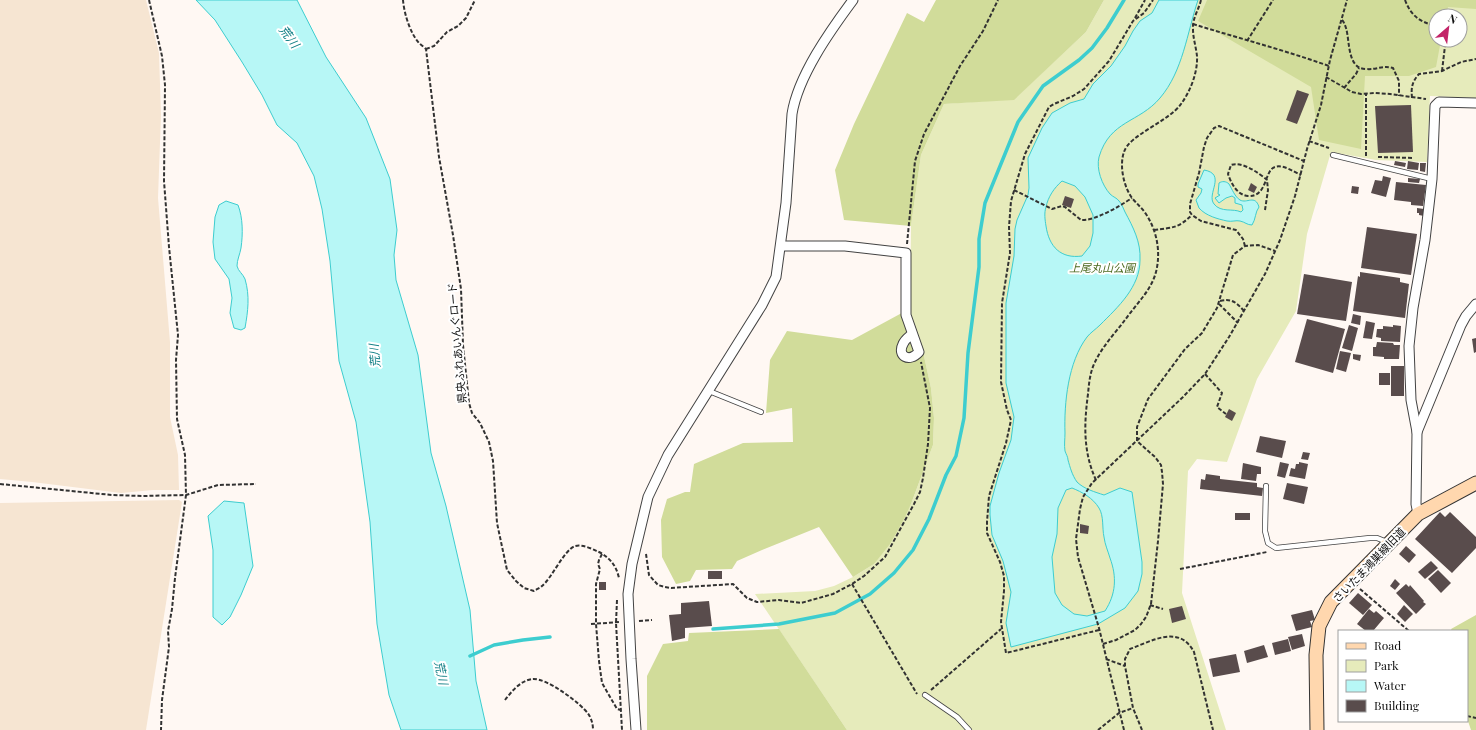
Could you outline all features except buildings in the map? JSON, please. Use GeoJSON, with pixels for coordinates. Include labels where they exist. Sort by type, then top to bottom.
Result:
{"type":"FeatureCollection","features":[{"type":"Feature","properties":{"kind":"street"},"geometry":{"type":"LineString","coordinates":[[636,730],[628,594],[632,564],[648,497],[668,455],[762,305],[776,277],[786,203],[794,102],[818,53],[834,26],[853,0]]}},
{"type":"Feature","properties":{"kind":"street"},"geometry":{"type":"LineString","coordinates":[[1418,514],[1416,504],[1417,432],[1411,400],[1409,346],[1413,308],[1425,240],[1432,179],[1435,106],[1439,102],[1476,103]]}},
{"type":"Feature","properties":{"kind":"street"},"geometry":{"type":"LineString","coordinates":[[781,246],[845,246],[906,253],[906,315],[919,352],[915,357],[910,358],[904,356],[901,352],[902,345],[905,340],[912,334]]}},
{"type":"Feature","properties":{"kind":"street"},"geometry":{"type":"LineString","coordinates":[[1417,432],[1461,325],[1476,304]]}},
{"type":"Feature","properties":{"kind":"street","name":"さいたま鴻巣線旧道"},"geometry":{"type":"LineString","coordinates":[[1317,730],[1316,655],[1319,626],[1331,602],[1418,514],[1476,483]]}},
{"type":"Feature","properties":{"kind":"lane"},"geometry":{"type":"LineString","coordinates":[[1333,156],[1432,179]]}},
{"type":"Feature","properties":{"kind":"lane"},"geometry":{"type":"LineString","coordinates":[[709,391],[761,412]]}},
{"type":"Feature","properties":{"kind":"lane"},"geometry":{"type":"LineString","coordinates":[[1266,486],[1265,531],[1268,543],[1276,548],[1370,538],[1377,538],[1389,543]]}},
{"type":"Feature","properties":{"kind":"lane"},"geometry":{"type":"LineString","coordinates":[[925,695],[957,717],[969,730]]}},
{"type":"Feature","properties":{"kind":"path"},"geometry":{"type":"LineString","coordinates":[[149,0],[162,56],[165,85],[164,180],[178,335],[176,360],[177,419],[185,455],[186,495],[168,631],[170,646],[162,700],[160,730]]}},
{"type":"Feature","properties":{"kind":"path"},"geometry":{"type":"LineString","coordinates":[[403,0],[404,11],[410,27],[418,43],[426,48],[434,46],[448,32],[458,26],[466,18],[475,0]]}},
{"type":"Feature","properties":{"kind":"path"},"geometry":{"type":"LineString","coordinates":[[906,253],[915,161],[924,134],[960,66],[982,32],[998,0]]}},
{"type":"Feature","properties":{"kind":"path"},"geometry":{"type":"LineString","coordinates":[[1099,629],[1006,654],[1006,647],[1001,629],[1004,576],[1000,562],[987,533],[989,496],[1006,443],[1011,420],[1007,410],[1002,382],[1002,298],[1010,253],[1010,208],[1014,190],[1027,150],[1049,107],[1084,89],[1109,61],[1145,0]]}},
{"type":"Feature","properties":{"kind":"path"},"geometry":{"type":"LineString","coordinates":[[1134,20],[1144,13],[1153,0]]}},
{"type":"Feature","properties":{"kind":"path"},"geometry":{"type":"LineString","coordinates":[[1096,480],[1089,459],[1085,437],[1086,409],[1092,370],[1100,353],[1152,284],[1158,257],[1154,230],[1140,204],[1132,198],[1122,175],[1124,151],[1139,134],[1149,130],[1171,114],[1180,105],[1187,94],[1197,65],[1192,29],[1200,0]]}},
{"type":"Feature","properties":{"kind":"path"},"geometry":{"type":"LineString","coordinates":[[1247,41],[1273,0]]}},
{"type":"Feature","properties":{"kind":"path"},"geometry":{"type":"LineString","coordinates":[[1124,730],[1099,629],[1081,569],[1076,539],[1078,514],[1089,487],[1205,374],[1238,323],[1265,274],[1295,196],[1301,175],[1347,1],[1343,0]]}},
{"type":"Feature","properties":{"kind":"path"},"geometry":{"type":"LineString","coordinates":[[1405,0],[1410,10],[1418,20],[1428,24]]}},
{"type":"Feature","properties":{"kind":"path"},"geometry":{"type":"LineString","coordinates":[[1342,19],[1346,28],[1351,56],[1355,63],[1359,68],[1366,70],[1386,66],[1393,68],[1399,81],[1399,96]]}},
{"type":"Feature","properties":{"kind":"path"},"geometry":{"type":"LineString","coordinates":[[1193,24],[1247,41],[1265,44],[1329,66]]}},
{"type":"Feature","properties":{"kind":"path","name":"県央ふれあいんぐロード"},"geometry":{"type":"LineString","coordinates":[[426,48],[439,157],[453,235],[460,289],[463,345],[469,403],[472,413],[480,423],[489,442],[493,462],[497,523],[507,570],[524,588],[534,591],[542,586],[568,551],[575,546],[586,546],[602,554],[614,563],[618,571],[620,583]]}},
{"type":"Feature","properties":{"kind":"path"},"geometry":{"type":"LineString","coordinates":[[1442,71],[1444,48]]}},
{"type":"Feature","properties":{"kind":"path"},"geometry":{"type":"LineString","coordinates":[[1412,98],[1411,87],[1414,79],[1419,74],[1442,71],[1461,62],[1476,59]]}},
{"type":"Feature","properties":{"kind":"path"},"geometry":{"type":"LineString","coordinates":[[1344,88],[1359,68]]}},
{"type":"Feature","properties":{"kind":"path"},"geometry":{"type":"LineString","coordinates":[[1326,77],[1352,92],[1426,99]]}},
{"type":"Feature","properties":{"kind":"path"},"geometry":{"type":"LineString","coordinates":[[1366,94],[1366,156]]}},
{"type":"Feature","properties":{"kind":"path"},"geometry":{"type":"LineString","coordinates":[[1245,246],[1243,239],[1236,230],[1211,224],[1196,219],[1192,216],[1189,207],[1192,193],[1200,173],[1207,138],[1214,128],[1219,126],[1304,161]]}},
{"type":"Feature","properties":{"kind":"path"},"geometry":{"type":"LineString","coordinates":[[1234,164],[1258,173],[1267,180],[1257,194],[1254,196],[1244,196],[1233,185],[1228,174],[1231,166],[1234,164]]}},
{"type":"Feature","properties":{"kind":"path"},"geometry":{"type":"LineString","coordinates":[[1265,210],[1267,180],[1270,170],[1278,166],[1301,175]]}},
{"type":"Feature","properties":{"kind":"path"},"geometry":{"type":"LineString","coordinates":[[1014,190],[1052,210],[1062,206],[1065,207],[1081,220],[1092,219],[1132,198]]}},
{"type":"Feature","properties":{"kind":"path"},"geometry":{"type":"LineString","coordinates":[[1154,230],[1176,228],[1192,216]]}},
{"type":"Feature","properties":{"kind":"path"},"geometry":{"type":"LineString","coordinates":[[1137,441],[1138,427],[1148,399],[1185,349],[1202,333],[1219,304],[1232,255],[1245,246],[1258,245],[1275,251]]}},
{"type":"Feature","properties":{"kind":"path"},"geometry":{"type":"LineString","coordinates":[[1220,300],[1233,300],[1239,304],[1244,311]]}},
{"type":"Feature","properties":{"kind":"path"},"geometry":{"type":"LineString","coordinates":[[1219,304],[1238,323]]}},
{"type":"Feature","properties":{"kind":"path"},"geometry":{"type":"LineString","coordinates":[[646,551],[648,575],[658,585],[671,588],[733,584],[747,598],[757,602],[779,600],[801,603],[833,594],[864,576],[885,557],[920,492],[928,444],[930,408],[919,352]]}},
{"type":"Feature","properties":{"kind":"path"},"geometry":{"type":"LineString","coordinates":[[1205,374],[1222,393],[1217,407],[1226,414]]}},
{"type":"Feature","properties":{"kind":"path"},"geometry":{"type":"LineString","coordinates":[[1102,644],[1116,640],[1135,630],[1146,617],[1150,605],[1163,484],[1161,465],[1155,457],[1137,441]]}},
{"type":"Feature","properties":{"kind":"path"},"geometry":{"type":"LineString","coordinates":[[0,484],[112,495],[143,496],[186,495],[218,485],[256,484]]}},
{"type":"Feature","properties":{"kind":"path"},"geometry":{"type":"LineString","coordinates":[[1180,568],[1256,555],[1267,552],[1274,547]]}},
{"type":"Feature","properties":{"kind":"path"},"geometry":{"type":"LineString","coordinates":[[602,554],[598,564],[600,569],[596,584],[596,624],[599,661],[602,683],[617,709],[621,710]]}},
{"type":"Feature","properties":{"kind":"path"},"geometry":{"type":"LineString","coordinates":[[1352,581],[1408,630]]}},
{"type":"Feature","properties":{"kind":"path"},"geometry":{"type":"LineString","coordinates":[[852,584],[917,694],[925,695],[1001,629]]}},
{"type":"Feature","properties":{"kind":"path"},"geometry":{"type":"LineString","coordinates":[[619,594],[616,612],[622,730]]}},
{"type":"Feature","properties":{"kind":"path"},"geometry":{"type":"LineString","coordinates":[[1150,605],[1163,609]]}},
{"type":"Feature","properties":{"kind":"path"},"geometry":{"type":"LineString","coordinates":[[635,621],[652,620]]}},
{"type":"Feature","properties":{"kind":"path"},"geometry":{"type":"LineString","coordinates":[[591,624],[617,623]]}},
{"type":"Feature","properties":{"kind":"path"},"geometry":{"type":"LineString","coordinates":[[1142,730],[1133,708],[1124,666],[1126,659],[1130,649],[1173,636],[1183,639],[1191,646],[1194,652],[1213,730]]}},
{"type":"Feature","properties":{"kind":"path"},"geometry":{"type":"LineString","coordinates":[[1106,658],[1124,666]]}},
{"type":"Feature","properties":{"kind":"path"},"geometry":{"type":"LineString","coordinates":[[505,700],[514,689],[522,684],[532,679],[541,680],[552,685],[582,707],[589,715],[594,730]]}},
{"type":"Feature","properties":{"kind":"path"},"geometry":{"type":"LineString","coordinates":[[1098,730],[1119,713],[1133,708]]}},
{"type":"Feature","properties":{"kind":"shaded area"},"geometry":{"type":"Polygon","coordinates":[[[0,0],[146,0],[159,53],[161,115],[158,198],[170,342],[170,417],[178,455],[179,490],[153,490],[121,493],[0,479],[0,0]]]}},
{"type":"Feature","properties":{"kind":"shaded area"},"geometry":{"type":"Polygon","coordinates":[[[179,500],[182,502],[146,730],[0,730],[0,503],[179,500]]]}},
{"type":"Feature","properties":{"kind":"green space"},"geometry":{"type":"Polygon","coordinates":[[[936,0],[1104,0],[1086,32],[1014,100],[944,104],[921,155],[911,226],[844,220],[835,170],[854,124],[907,13],[924,22],[936,0]]]}},
{"type":"Feature","properties":{"kind":"green space","name":"上尾丸山公園"},"geometry":{"type":"Polygon","coordinates":[[[1104,0],[1476,0],[1476,98],[1430,96],[1427,162],[1376,160],[1331,152],[1307,234],[1296,311],[1257,379],[1227,462],[1197,459],[1188,471],[1182,593],[1226,730],[847,730],[755,594],[815,591],[834,586],[853,577],[874,564],[911,504],[933,445],[934,418],[931,388],[922,347],[910,316],[911,226],[921,155],[944,104],[1014,99],[1086,32],[1104,0]]]}},
{"type":"Feature","properties":{"kind":"green space"},"geometry":{"type":"Polygon","coordinates":[[[1207,0],[1476,0],[1476,9],[1448,7],[1428,8],[1428,48],[1440,48],[1436,67],[1409,76],[1365,76],[1361,149],[1319,140],[1311,87],[1198,21],[1207,0]]]}},
{"type":"Feature","properties":{"kind":"green space"},"geometry":{"type":"Polygon","coordinates":[[[911,308],[910,316],[922,347],[931,388],[934,418],[933,445],[904,519],[890,544],[874,564],[853,577],[819,527],[737,561],[732,569],[696,570],[690,581],[676,584],[662,557],[661,520],[667,499],[685,492],[690,492],[694,464],[743,443],[793,442],[792,408],[766,413],[770,360],[787,331],[852,340],[911,308]]]}},
{"type":"Feature","properties":{"kind":"green space"},"geometry":{"type":"Polygon","coordinates":[[[1476,615],[1476,730],[1471,730],[1468,721],[1468,630],[1451,629],[1476,615]]]}},
{"type":"Feature","properties":{"kind":"green space"},"geometry":{"type":"Polygon","coordinates":[[[779,629],[847,730],[647,730],[647,676],[663,644],[688,641],[689,633],[779,629]]]}},
{"type":"Feature","properties":{"kind":"water","name":"荒川"},"geometry":{"type":"Polygon","coordinates":[[[196,0],[297,0],[326,57],[366,118],[390,179],[397,230],[394,255],[396,280],[418,355],[431,453],[446,506],[470,610],[476,681],[487,730],[401,730],[389,695],[377,624],[370,522],[356,422],[339,361],[330,261],[322,209],[314,176],[297,143],[277,125],[262,95],[215,20],[196,0]]]}},
{"type":"Feature","properties":{"kind":"water"},"geometry":{"type":"Polygon","coordinates":[[[1159,0],[1198,0],[1184,51],[1168,87],[1152,106],[1126,123],[1110,136],[1099,157],[1098,167],[1102,182],[1110,194],[1121,203],[1136,235],[1140,253],[1139,270],[1127,296],[1121,304],[1088,336],[1075,358],[1068,383],[1065,409],[1065,451],[1071,471],[1077,482],[1086,488],[1104,495],[1120,488],[1132,492],[1142,562],[1142,574],[1138,591],[1125,608],[1098,624],[1011,647],[1006,623],[1011,592],[1003,561],[992,535],[990,506],[999,473],[1011,440],[1014,417],[1006,383],[1006,303],[1014,256],[1015,229],[1017,220],[1028,195],[1028,158],[1042,128],[1052,113],[1070,103],[1084,99],[1093,84],[1111,66],[1140,21],[1152,13],[1159,0]],[[1062,181],[1056,187],[1047,203],[1045,216],[1048,233],[1053,246],[1057,250],[1068,256],[1082,256],[1090,246],[1093,233],[1093,215],[1085,197],[1075,186],[1062,181]],[[1072,488],[1066,490],[1058,508],[1057,534],[1052,557],[1055,593],[1062,605],[1074,614],[1087,616],[1105,611],[1109,605],[1113,592],[1114,572],[1105,543],[1102,515],[1099,508],[1094,501],[1080,491],[1072,488]]]}},
{"type":"Feature","properties":{"kind":"water"},"geometry":{"type":"Polygon","coordinates":[[[1204,170],[1211,172],[1214,176],[1215,185],[1212,200],[1217,207],[1241,212],[1243,210],[1242,205],[1235,203],[1235,198],[1232,196],[1219,203],[1215,198],[1220,195],[1218,194],[1219,183],[1223,182],[1227,182],[1229,184],[1238,199],[1243,201],[1253,200],[1257,203],[1259,207],[1252,225],[1240,221],[1229,221],[1216,218],[1205,213],[1199,208],[1196,200],[1202,189],[1198,187],[1198,184],[1204,170]]]}},
{"type":"Feature","properties":{"kind":"water"},"geometry":{"type":"Polygon","coordinates":[[[226,201],[238,205],[242,221],[242,243],[237,266],[245,279],[248,291],[248,304],[245,328],[241,330],[234,328],[230,313],[232,298],[229,279],[215,259],[213,242],[215,217],[219,205],[226,201]]]}},
{"type":"Feature","properties":{"kind":"water"},"geometry":{"type":"Polygon","coordinates":[[[224,501],[244,503],[253,566],[230,617],[222,625],[213,617],[213,550],[208,516],[224,501]]]}},
{"type":"Feature","properties":{"kind":"waterway"},"geometry":{"type":"LineString","coordinates":[[713,629],[779,624],[835,613],[870,594],[894,573],[913,550],[929,519],[946,475],[956,456],[964,418],[968,353],[979,267],[979,239],[985,203],[1018,122],[1043,86],[1079,60],[1092,48],[1107,28],[1124,0]]}},
{"type":"Feature","properties":{"kind":"waterway"},"geometry":{"type":"LineString","coordinates":[[470,656],[494,645],[550,637]]}}]}
